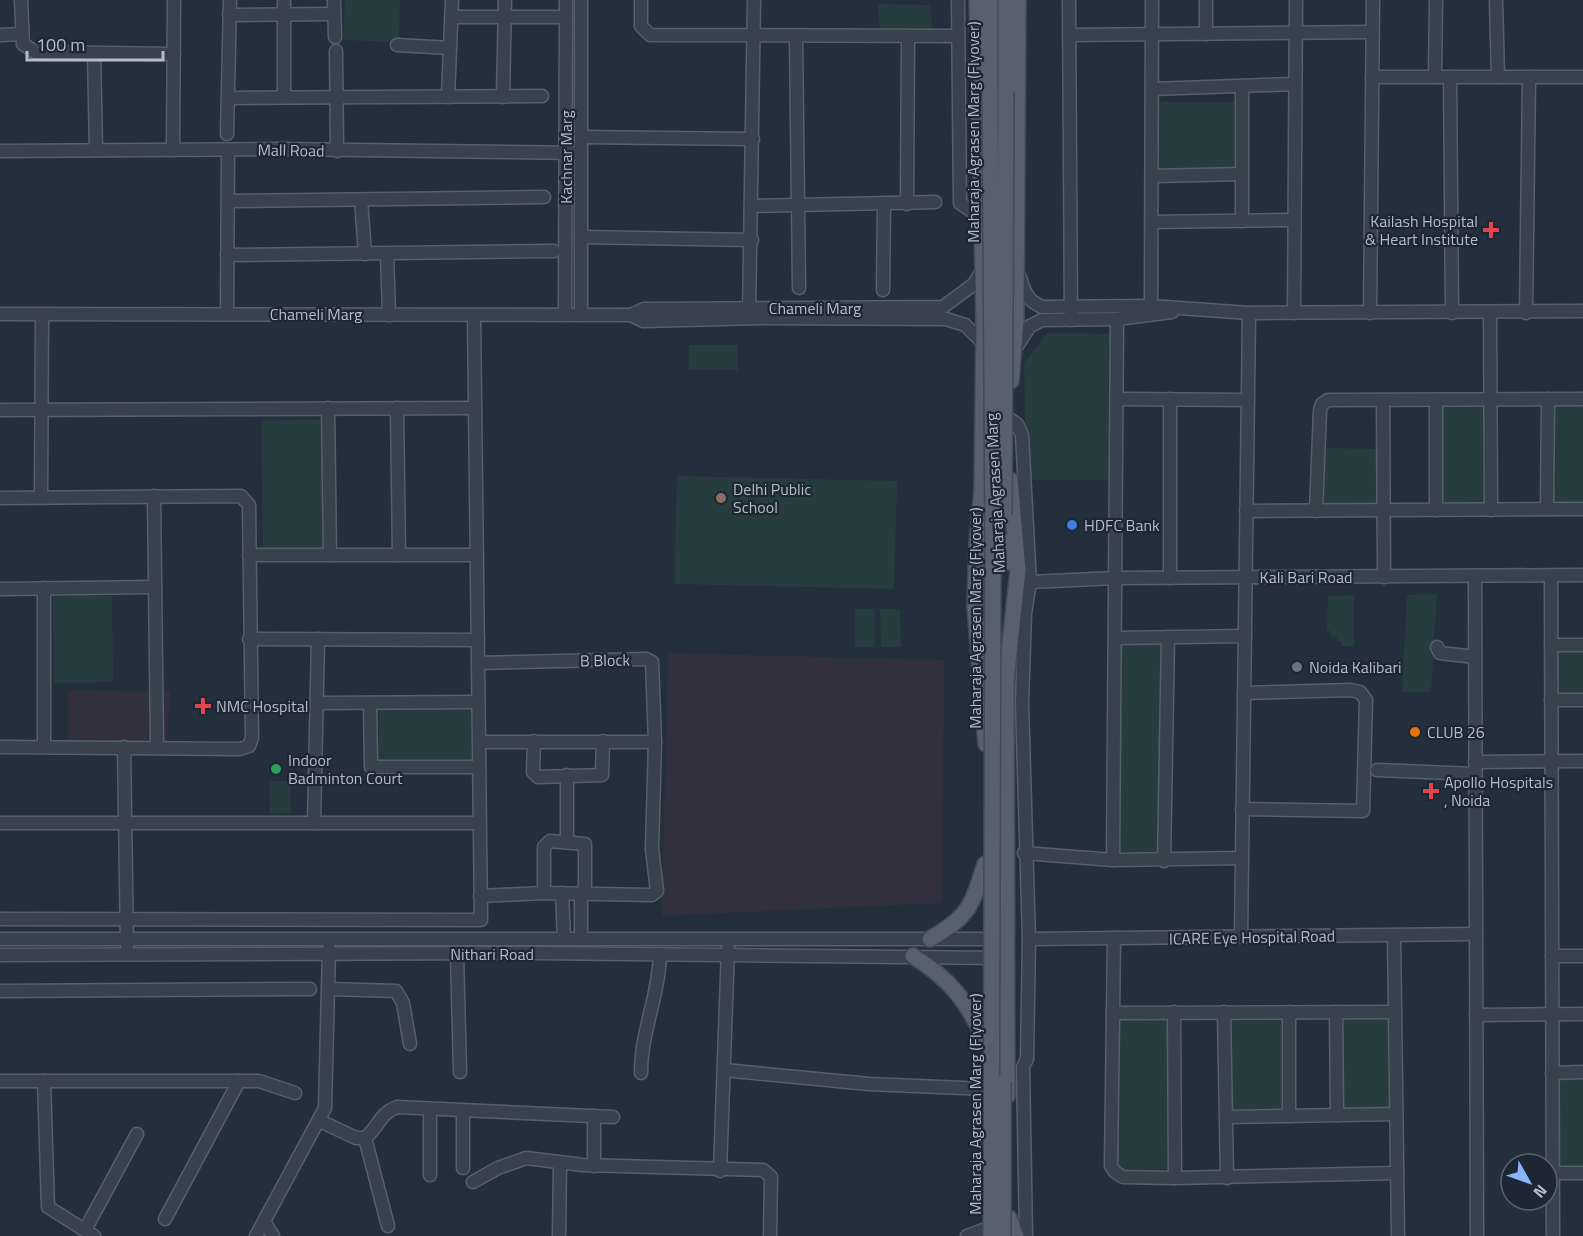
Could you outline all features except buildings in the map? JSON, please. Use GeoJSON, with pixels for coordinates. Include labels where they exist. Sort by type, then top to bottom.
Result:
{"type":"FeatureCollection","features":[{"type":"Feature","properties":{"kind":"main road","name":"Maharaja Agrasen Marg"},"geometry":{"type":"LineString","coordinates":[[977,0],[984,344],[982,491],[975,606],[986,740],[985,1041],[988,1234]]}},
{"type":"Feature","properties":{"kind":"main road","name":"Maharaja Agrasen Marg (Flyover)"},"geometry":{"type":"LineString","coordinates":[[988,1234],[994,630],[990,0]]}},
{"type":"Feature","properties":{"kind":"main road","name":"Maharaja Agrasen Marg (Flyover)"},"geometry":{"type":"LineString","coordinates":[[1003,1236],[1005,0]]}},
{"type":"Feature","properties":{"kind":"main road","name":"Maharaja Agrasen Marg"},"geometry":{"type":"LineString","coordinates":[[1010,1236],[1007,1071],[1006,681],[1018,570],[1008,418],[1016,264],[1018,0]]}},
{"type":"Feature","properties":{"kind":"main road"},"geometry":{"type":"LineString","coordinates":[[982,491],[986,558],[990,563],[998,566],[1007,562],[1009,558],[1008,519],[1013,507]]}},
{"type":"Feature","properties":{"kind":"main road"},"geometry":{"type":"LineString","coordinates":[[980,663],[989,671],[998,670],[1008,660]]}},
{"type":"Feature","properties":{"kind":"main road"},"geometry":{"type":"LineString","coordinates":[[930,939],[958,922],[974,898],[985,864]]}},
{"type":"Feature","properties":{"kind":"main road"},"geometry":{"type":"LineString","coordinates":[[913,956],[948,981],[972,1009],[985,1041]]}},
{"type":"Feature","properties":{"kind":"main road"},"geometry":{"type":"LineString","coordinates":[[1007,1071],[1023,1067]]}},
{"type":"Feature","properties":{"kind":"main road"},"geometry":{"type":"LineString","coordinates":[[1009,1218],[1016,1236]]}},
{"type":"Feature","properties":{"kind":"street"},"geometry":{"type":"LineString","coordinates":[[21,0],[23,44],[35,52],[174,54]]}},
{"type":"Feature","properties":{"kind":"street"},"geometry":{"type":"LineString","coordinates":[[173,150],[174,0]]}},
{"type":"Feature","properties":{"kind":"street"},"geometry":{"type":"LineString","coordinates":[[227,134],[230,0]]}},
{"type":"Feature","properties":{"kind":"street"},"geometry":{"type":"LineString","coordinates":[[284,0],[284,97]]}},
{"type":"Feature","properties":{"kind":"street"},"geometry":{"type":"LineString","coordinates":[[334,0],[335,37]]}},
{"type":"Feature","properties":{"kind":"street"},"geometry":{"type":"LineString","coordinates":[[448,97],[452,0]]}},
{"type":"Feature","properties":{"kind":"street"},"geometry":{"type":"LineString","coordinates":[[503,97],[505,0]]}},
{"type":"Feature","properties":{"kind":"street","name":"Kachnar Marg"},"geometry":{"type":"LineString","coordinates":[[565,315],[566,0]]}},
{"type":"Feature","properties":{"kind":"street","name":"Kachnar Marg"},"geometry":{"type":"LineString","coordinates":[[581,0],[582,315]]}},
{"type":"Feature","properties":{"kind":"street"},"geometry":{"type":"LineString","coordinates":[[641,0],[641,26],[650,35],[958,36]]}},
{"type":"Feature","properties":{"kind":"street"},"geometry":{"type":"LineString","coordinates":[[749,313],[752,240],[754,0]]}},
{"type":"Feature","properties":{"kind":"street"},"geometry":{"type":"LineString","coordinates":[[958,0],[960,203],[982,218],[1017,218]]}},
{"type":"Feature","properties":{"kind":"street"},"geometry":{"type":"LineString","coordinates":[[1069,0],[1072,314]]}},
{"type":"Feature","properties":{"kind":"street"},"geometry":{"type":"LineString","coordinates":[[1151,306],[1152,0]]}},
{"type":"Feature","properties":{"kind":"street"},"geometry":{"type":"LineString","coordinates":[[1206,0],[1206,34]]}},
{"type":"Feature","properties":{"kind":"street"},"geometry":{"type":"LineString","coordinates":[[1294,313],[1296,0]]}},
{"type":"Feature","properties":{"kind":"street"},"geometry":{"type":"LineString","coordinates":[[1370,313],[1373,0]]}},
{"type":"Feature","properties":{"kind":"street"},"geometry":{"type":"LineString","coordinates":[[1435,77],[1436,0]]}},
{"type":"Feature","properties":{"kind":"street"},"geometry":{"type":"LineString","coordinates":[[1496,0],[1498,77]]}},
{"type":"Feature","properties":{"kind":"street"},"geometry":{"type":"LineString","coordinates":[[230,15],[334,14]]}},
{"type":"Feature","properties":{"kind":"street"},"geometry":{"type":"LineString","coordinates":[[451,17],[566,17]]}},
{"type":"Feature","properties":{"kind":"street"},"geometry":{"type":"LineString","coordinates":[[1069,35],[1372,32]]}},
{"type":"Feature","properties":{"kind":"street"},"geometry":{"type":"LineString","coordinates":[[0,35],[21,34]]}},
{"type":"Feature","properties":{"kind":"street"},"geometry":{"type":"LineString","coordinates":[[796,36],[799,288]]}},
{"type":"Feature","properties":{"kind":"street"},"geometry":{"type":"LineString","coordinates":[[907,204],[908,36]]}},
{"type":"Feature","properties":{"kind":"street"},"geometry":{"type":"LineString","coordinates":[[397,45],[450,48]]}},
{"type":"Feature","properties":{"kind":"street"},"geometry":{"type":"LineString","coordinates":[[336,51],[337,151]]}},
{"type":"Feature","properties":{"kind":"street"},"geometry":{"type":"LineString","coordinates":[[94,53],[96,150]]}},
{"type":"Feature","properties":{"kind":"street"},"geometry":{"type":"LineString","coordinates":[[1372,77],[1583,77]]}},
{"type":"Feature","properties":{"kind":"street"},"geometry":{"type":"LineString","coordinates":[[1450,77],[1452,313]]}},
{"type":"Feature","properties":{"kind":"street"},"geometry":{"type":"LineString","coordinates":[[1526,313],[1529,77]]}},
{"type":"Feature","properties":{"kind":"street"},"geometry":{"type":"LineString","coordinates":[[1152,89],[1295,84]]}},
{"type":"Feature","properties":{"kind":"street"},"geometry":{"type":"LineString","coordinates":[[1242,86],[1242,221]]}},
{"type":"Feature","properties":{"kind":"street"},"geometry":{"type":"LineString","coordinates":[[229,98],[542,96]]}},
{"type":"Feature","properties":{"kind":"street"},"geometry":{"type":"LineString","coordinates":[[581,137],[753,139]]}},
{"type":"Feature","properties":{"kind":"street"},"geometry":{"type":"LineString","coordinates":[[226,314],[228,150]]}},
{"type":"Feature","properties":{"kind":"street","name":"Mall Road"},"geometry":{"type":"LineString","coordinates":[[0,151],[581,153]]}},
{"type":"Feature","properties":{"kind":"street"},"geometry":{"type":"LineString","coordinates":[[1152,177],[1242,174]]}},
{"type":"Feature","properties":{"kind":"street"},"geometry":{"type":"LineString","coordinates":[[228,201],[544,197]]}},
{"type":"Feature","properties":{"kind":"street"},"geometry":{"type":"LineString","coordinates":[[361,200],[365,254]]}},
{"type":"Feature","properties":{"kind":"street"},"geometry":{"type":"LineString","coordinates":[[752,206],[934,202]]}},
{"type":"Feature","properties":{"kind":"street"},"geometry":{"type":"LineString","coordinates":[[883,291],[884,204]]}},
{"type":"Feature","properties":{"kind":"street"},"geometry":{"type":"LineString","coordinates":[[1152,222],[1294,220]]}},
{"type":"Feature","properties":{"kind":"street"},"geometry":{"type":"LineString","coordinates":[[581,237],[752,240]]}},
{"type":"Feature","properties":{"kind":"street"},"geometry":{"type":"LineString","coordinates":[[227,255],[554,251]]}},
{"type":"Feature","properties":{"kind":"street"},"geometry":{"type":"LineString","coordinates":[[387,254],[389,315]]}},
{"type":"Feature","properties":{"kind":"street"},"geometry":{"type":"LineString","coordinates":[[1016,264],[1024,292],[1033,303],[1042,307],[1072,314],[1117,319],[1185,310]]}},
{"type":"Feature","properties":{"kind":"street","name":"Chameli Marg"},"geometry":{"type":"LineString","coordinates":[[0,314],[631,315],[643,321],[749,313],[943,307],[974,284],[984,268]]}},
{"type":"Feature","properties":{"kind":"street"},"geometry":{"type":"LineString","coordinates":[[1013,353],[1019,339],[1030,326],[1042,320],[1072,314],[1151,306],[1249,313],[1583,311]]}},
{"type":"Feature","properties":{"kind":"street","name":"Chameli Marg"},"geometry":{"type":"LineString","coordinates":[[749,313],[946,319],[965,325],[984,344]]}},
{"type":"Feature","properties":{"kind":"street"},"geometry":{"type":"LineString","coordinates":[[1241,937],[1249,313]]}},
{"type":"Feature","properties":{"kind":"street"},"geometry":{"type":"LineString","coordinates":[[1490,313],[1491,510]]}},
{"type":"Feature","properties":{"kind":"street"},"geometry":{"type":"LineString","coordinates":[[41,497],[42,314]]}},
{"type":"Feature","properties":{"kind":"street"},"geometry":{"type":"LineString","coordinates":[[0,920],[481,920],[474,315]]}},
{"type":"Feature","properties":{"kind":"street"},"geometry":{"type":"LineString","coordinates":[[1113,860],[1117,319]]}},
{"type":"Feature","properties":{"kind":"street"},"geometry":{"type":"LineString","coordinates":[[1118,399],[1248,400]]}},
{"type":"Feature","properties":{"kind":"street"},"geometry":{"type":"LineString","coordinates":[[1170,399],[1170,578]]}},
{"type":"Feature","properties":{"kind":"street"},"geometry":{"type":"LineString","coordinates":[[1547,509],[1548,399]]}},
{"type":"Feature","properties":{"kind":"street"},"geometry":{"type":"LineString","coordinates":[[1316,511],[1322,404],[1328,400],[1583,399]]}},
{"type":"Feature","properties":{"kind":"street"},"geometry":{"type":"LineString","coordinates":[[1383,400],[1384,577]]}},
{"type":"Feature","properties":{"kind":"street"},"geometry":{"type":"LineString","coordinates":[[1436,400],[1436,510]]}},
{"type":"Feature","properties":{"kind":"street"},"geometry":{"type":"LineString","coordinates":[[328,408],[330,555]]}},
{"type":"Feature","properties":{"kind":"street"},"geometry":{"type":"LineString","coordinates":[[397,408],[399,555]]}},
{"type":"Feature","properties":{"kind":"street"},"geometry":{"type":"LineString","coordinates":[[0,410],[475,408]]}},
{"type":"Feature","properties":{"kind":"street"},"geometry":{"type":"LineString","coordinates":[[1008,418],[1017,424],[1022,435],[1030,582],[1025,613],[1022,703],[1024,853],[1029,939],[1027,1059],[1023,1067],[1026,1236]]}},
{"type":"Feature","properties":{"kind":"street"},"geometry":{"type":"LineString","coordinates":[[154,496],[157,747]]}},
{"type":"Feature","properties":{"kind":"street"},"geometry":{"type":"LineString","coordinates":[[0,498],[241,496],[249,505],[252,738],[249,746],[240,749],[0,747]]}},
{"type":"Feature","properties":{"kind":"street"},"geometry":{"type":"LineString","coordinates":[[1246,511],[1583,509]]}},
{"type":"Feature","properties":{"kind":"street"},"geometry":{"type":"LineString","coordinates":[[249,555],[477,555]]}},
{"type":"Feature","properties":{"kind":"street","name":"Kali Bari Road"},"geometry":{"type":"LineString","coordinates":[[1030,582],[1116,578],[1583,575]]}},
{"type":"Feature","properties":{"kind":"street"},"geometry":{"type":"LineString","coordinates":[[1474,576],[1477,1236]]}},
{"type":"Feature","properties":{"kind":"street"},"geometry":{"type":"LineString","coordinates":[[1551,576],[1553,1152]]}},
{"type":"Feature","properties":{"kind":"street"},"geometry":{"type":"LineString","coordinates":[[0,589],[155,587]]}},
{"type":"Feature","properties":{"kind":"street"},"geometry":{"type":"LineString","coordinates":[[44,588],[44,747]]}},
{"type":"Feature","properties":{"kind":"street"},"geometry":{"type":"LineString","coordinates":[[1116,638],[1245,636]]}},
{"type":"Feature","properties":{"kind":"street"},"geometry":{"type":"LineString","coordinates":[[1164,861],[1168,637]]}},
{"type":"Feature","properties":{"kind":"street"},"geometry":{"type":"LineString","coordinates":[[249,639],[478,640]]}},
{"type":"Feature","properties":{"kind":"street"},"geometry":{"type":"LineString","coordinates":[[314,823],[318,639]]}},
{"type":"Feature","properties":{"kind":"street"},"geometry":{"type":"LineString","coordinates":[[1551,645],[1583,645]]}},
{"type":"Feature","properties":{"kind":"street"},"geometry":{"type":"LineString","coordinates":[[1437,646],[1440,653],[1475,657]]}},
{"type":"Feature","properties":{"kind":"street","name":"B Block"},"geometry":{"type":"LineString","coordinates":[[478,663],[646,659],[652,662],[655,742],[652,829],[657,891],[652,895],[544,893],[480,896]]}},
{"type":"Feature","properties":{"kind":"street"},"geometry":{"type":"LineString","coordinates":[[1242,809],[1363,811],[1366,700],[1360,692],[1350,690],[1244,693]]}},
{"type":"Feature","properties":{"kind":"street"},"geometry":{"type":"LineString","coordinates":[[1551,700],[1583,700]]}},
{"type":"Feature","properties":{"kind":"street"},"geometry":{"type":"LineString","coordinates":[[317,704],[478,702]]}},
{"type":"Feature","properties":{"kind":"street"},"geometry":{"type":"LineString","coordinates":[[370,703],[371,766],[479,767]]}},
{"type":"Feature","properties":{"kind":"street"},"geometry":{"type":"LineString","coordinates":[[534,741],[534,775],[538,777],[602,775],[603,741]]}},
{"type":"Feature","properties":{"kind":"street"},"geometry":{"type":"LineString","coordinates":[[479,742],[655,742]]}},
{"type":"Feature","properties":{"kind":"street"},"geometry":{"type":"LineString","coordinates":[[124,747],[127,955]]}},
{"type":"Feature","properties":{"kind":"street"},"geometry":{"type":"LineString","coordinates":[[1377,770],[1475,768],[1551,761],[1583,761]]}},
{"type":"Feature","properties":{"kind":"street"},"geometry":{"type":"LineString","coordinates":[[567,775],[567,842]]}},
{"type":"Feature","properties":{"kind":"street"},"geometry":{"type":"LineString","coordinates":[[0,823],[479,823]]}},
{"type":"Feature","properties":{"kind":"street"},"geometry":{"type":"LineString","coordinates":[[544,893],[544,847],[550,842],[585,844],[582,939]]}},
{"type":"Feature","properties":{"kind":"street"},"geometry":{"type":"LineString","coordinates":[[1024,853],[1113,860],[1242,858]]}},
{"type":"Feature","properties":{"kind":"street"},"geometry":{"type":"LineString","coordinates":[[562,893],[564,939]]}},
{"type":"Feature","properties":{"kind":"street","name":"ICARE Eye Hospital Road"},"geometry":{"type":"LineString","coordinates":[[1029,939],[1476,934]]}},
{"type":"Feature","properties":{"kind":"street"},"geometry":{"type":"LineString","coordinates":[[1394,935],[1398,1236]]}},
{"type":"Feature","properties":{"kind":"street"},"geometry":{"type":"LineString","coordinates":[[256,1236],[325,1108],[329,938]]}},
{"type":"Feature","properties":{"kind":"street"},"geometry":{"type":"LineString","coordinates":[[1114,938],[1112,1166],[1115,1172],[1123,1177],[1175,1179],[1397,1173]]}},
{"type":"Feature","properties":{"kind":"street"},"geometry":{"type":"LineString","coordinates":[[0,939],[1008,939]]}},
{"type":"Feature","properties":{"kind":"street"},"geometry":{"type":"LineString","coordinates":[[536,939],[536,953]]}},
{"type":"Feature","properties":{"kind":"street"},"geometry":{"type":"LineString","coordinates":[[720,1171],[729,939]]}},
{"type":"Feature","properties":{"kind":"street","name":"Nithari Road"},"geometry":{"type":"LineString","coordinates":[[0,955],[536,953],[1008,958]]}},
{"type":"Feature","properties":{"kind":"street"},"geometry":{"type":"LineString","coordinates":[[457,954],[460,1072]]}},
{"type":"Feature","properties":{"kind":"street"},"geometry":{"type":"LineString","coordinates":[[641,1073],[644,1033],[659,981],[660,954]]}},
{"type":"Feature","properties":{"kind":"street"},"geometry":{"type":"LineString","coordinates":[[1552,956],[1583,956]]}},
{"type":"Feature","properties":{"kind":"street"},"geometry":{"type":"LineString","coordinates":[[0,991],[310,988]]}},
{"type":"Feature","properties":{"kind":"street"},"geometry":{"type":"LineString","coordinates":[[328,989],[396,991],[403,1003],[410,1044]]}},
{"type":"Feature","properties":{"kind":"street"},"geometry":{"type":"LineString","coordinates":[[1174,1012],[1175,1179]]}},
{"type":"Feature","properties":{"kind":"street"},"geometry":{"type":"LineString","coordinates":[[1224,1012],[1227,1178]]}},
{"type":"Feature","properties":{"kind":"street"},"geometry":{"type":"LineString","coordinates":[[1289,1012],[1289,1116]]}},
{"type":"Feature","properties":{"kind":"street"},"geometry":{"type":"LineString","coordinates":[[1336,1012],[1337,1115]]}},
{"type":"Feature","properties":{"kind":"street"},"geometry":{"type":"LineString","coordinates":[[1113,1013],[1395,1012]]}},
{"type":"Feature","properties":{"kind":"street"},"geometry":{"type":"LineString","coordinates":[[1476,1015],[1583,1014]]}},
{"type":"Feature","properties":{"kind":"street"},"geometry":{"type":"LineString","coordinates":[[724,1070],[869,1083],[987,1089]]}},
{"type":"Feature","properties":{"kind":"street"},"geometry":{"type":"LineString","coordinates":[[1552,1073],[1583,1072]]}},
{"type":"Feature","properties":{"kind":"street"},"geometry":{"type":"LineString","coordinates":[[0,1081],[239,1081],[272,1083],[295,1093]]}},
{"type":"Feature","properties":{"kind":"street"},"geometry":{"type":"LineString","coordinates":[[44,1081],[48,1208],[90,1233],[137,1134]]}},
{"type":"Feature","properties":{"kind":"street"},"geometry":{"type":"LineString","coordinates":[[165,1218],[239,1081]]}},
{"type":"Feature","properties":{"kind":"street"},"geometry":{"type":"LineString","coordinates":[[320,1121],[356,1138],[365,1138],[389,1110],[397,1107],[613,1117]]}},
{"type":"Feature","properties":{"kind":"street"},"geometry":{"type":"LineString","coordinates":[[430,1109],[430,1175]]}},
{"type":"Feature","properties":{"kind":"street"},"geometry":{"type":"LineString","coordinates":[[463,1110],[463,1168]]}},
{"type":"Feature","properties":{"kind":"street"},"geometry":{"type":"LineString","coordinates":[[1226,1117],[1396,1114]]}},
{"type":"Feature","properties":{"kind":"street"},"geometry":{"type":"LineString","coordinates":[[594,1116],[594,1166]]}},
{"type":"Feature","properties":{"kind":"street"},"geometry":{"type":"LineString","coordinates":[[365,1138],[388,1226]]}},
{"type":"Feature","properties":{"kind":"street"},"geometry":{"type":"LineString","coordinates":[[472,1182],[498,1168],[526,1158],[560,1164],[768,1173],[771,1177],[770,1236]]}},
{"type":"Feature","properties":{"kind":"street"},"geometry":{"type":"LineString","coordinates":[[559,1236],[560,1164]]}},
{"type":"Feature","properties":{"kind":"street"},"geometry":{"type":"LineString","coordinates":[[1559,1173],[1583,1173]]}},
{"type":"Feature","properties":{"kind":"street"},"geometry":{"type":"LineString","coordinates":[[1553,1212],[1553,1236]]}},
{"type":"Feature","properties":{"kind":"street"},"geometry":{"type":"LineString","coordinates":[[264,1221],[273,1236]]}},
{"type":"Feature","properties":{"kind":"street"},"geometry":{"type":"LineString","coordinates":[[967,1236],[988,1234]]}},
{"type":"Feature","properties":{"kind":"shaded area"},"geometry":{"type":"Polygon","coordinates":[[[668,653],[944,660],[942,903],[662,916],[668,653]]]}},
{"type":"Feature","properties":{"kind":"shaded area"},"geometry":{"type":"Polygon","coordinates":[[[68,690],[170,692],[167,743],[68,744],[68,690]]]}},
{"type":"Feature","properties":{"kind":"green space"},"geometry":{"type":"Polygon","coordinates":[[[345,0],[400,0],[399,42],[343,40],[345,0]]]}},
{"type":"Feature","properties":{"kind":"green space"},"geometry":{"type":"Polygon","coordinates":[[[878,4],[931,5],[932,31],[880,31],[878,4]]]}},
{"type":"Feature","properties":{"kind":"green space"},"geometry":{"type":"Polygon","coordinates":[[[1156,102],[1239,102],[1238,175],[1155,174],[1156,102]]]}},
{"type":"Feature","properties":{"kind":"green space"},"geometry":{"type":"Polygon","coordinates":[[[1047,333],[1112,334],[1111,480],[1026,480],[1024,363],[1047,333]]]}},
{"type":"Feature","properties":{"kind":"green space"},"geometry":{"type":"Polygon","coordinates":[[[689,345],[738,345],[738,370],[689,370],[689,345]]]}},
{"type":"Feature","properties":{"kind":"green space"},"geometry":{"type":"Polygon","coordinates":[[[1485,403],[1486,505],[1440,506],[1440,404],[1485,403]]]}},
{"type":"Feature","properties":{"kind":"green space"},"geometry":{"type":"Polygon","coordinates":[[[1549,404],[1583,404],[1583,505],[1549,505],[1549,404]]]}},
{"type":"Feature","properties":{"kind":"green space"},"geometry":{"type":"Polygon","coordinates":[[[323,419],[325,550],[263,551],[261,421],[323,419]]]}},
{"type":"Feature","properties":{"kind":"green space"},"geometry":{"type":"Polygon","coordinates":[[[1325,448],[1377,449],[1376,505],[1324,504],[1325,448]]]}},
{"type":"Feature","properties":{"kind":"green space"},"geometry":{"type":"Polygon","coordinates":[[[677,476],[897,481],[894,589],[674,584],[677,476]]]}},
{"type":"Feature","properties":{"kind":"green space"},"geometry":{"type":"Polygon","coordinates":[[[1437,594],[1431,692],[1402,692],[1407,595],[1437,594]]]}},
{"type":"Feature","properties":{"kind":"green space"},"geometry":{"type":"Polygon","coordinates":[[[1354,595],[1354,646],[1341,646],[1342,642],[1337,641],[1337,636],[1331,637],[1331,631],[1327,631],[1328,596],[1354,595]]]}},
{"type":"Feature","properties":{"kind":"green space"},"geometry":{"type":"Polygon","coordinates":[[[53,596],[112,596],[113,682],[54,683],[53,596]]]}},
{"type":"Feature","properties":{"kind":"green space"},"geometry":{"type":"Polygon","coordinates":[[[855,609],[875,609],[875,647],[855,647],[855,609]]]}},
{"type":"Feature","properties":{"kind":"green space"},"geometry":{"type":"Polygon","coordinates":[[[880,609],[900,609],[901,647],[881,647],[880,609]]]}},
{"type":"Feature","properties":{"kind":"green space"},"geometry":{"type":"Polygon","coordinates":[[[1120,643],[1161,643],[1159,852],[1119,852],[1120,643]]]}},
{"type":"Feature","properties":{"kind":"green space"},"geometry":{"type":"Polygon","coordinates":[[[1583,649],[1583,695],[1556,695],[1556,650],[1583,649]]]}},
{"type":"Feature","properties":{"kind":"green space"},"geometry":{"type":"Polygon","coordinates":[[[380,707],[472,708],[471,761],[378,760],[380,707]]]}},
{"type":"Feature","properties":{"kind":"green space"},"geometry":{"type":"Polygon","coordinates":[[[269,781],[290,781],[291,813],[270,814],[269,781]]]}},
{"type":"Feature","properties":{"kind":"green space"},"geometry":{"type":"Polygon","coordinates":[[[1230,1016],[1284,1016],[1285,1112],[1230,1112],[1230,1016]]]}},
{"type":"Feature","properties":{"kind":"green space"},"geometry":{"type":"Polygon","coordinates":[[[1390,1016],[1391,1109],[1341,1109],[1341,1017],[1390,1016]]]}},
{"type":"Feature","properties":{"kind":"green space"},"geometry":{"type":"Polygon","coordinates":[[[1171,1018],[1172,1169],[1118,1169],[1117,1019],[1171,1018]]]}},
{"type":"Feature","properties":{"kind":"green space"},"geometry":{"type":"Polygon","coordinates":[[[1557,1077],[1583,1077],[1583,1168],[1559,1168],[1559,1152],[1557,1152],[1557,1077]]]}},
{"type":"Feature","properties":{"kind":"place","name":"Kailash Hospital & Heart Institute"},"geometry":{"type":"Point","coordinates":[1491,230]}},
{"type":"Feature","properties":{"kind":"place","name":"Delhi Public School"},"geometry":{"type":"Point","coordinates":[721,498]}},
{"type":"Feature","properties":{"kind":"place","name":"HDFC Bank"},"geometry":{"type":"Point","coordinates":[1072,525]}},
{"type":"Feature","properties":{"kind":"place","name":"Noida Kalibari"},"geometry":{"type":"Point","coordinates":[1297,667]}},
{"type":"Feature","properties":{"kind":"place","name":"NMC Hospital"},"geometry":{"type":"Point","coordinates":[203,706]}},
{"type":"Feature","properties":{"kind":"place","name":"CLUB 26"},"geometry":{"type":"Point","coordinates":[1415,732]}},
{"type":"Feature","properties":{"kind":"place","name":"Indoor Badminton Court"},"geometry":{"type":"Point","coordinates":[276,769]}},
{"type":"Feature","properties":{"kind":"place","name":"Apollo Hospitals , Noida"},"geometry":{"type":"Point","coordinates":[1431,791]}}]}
